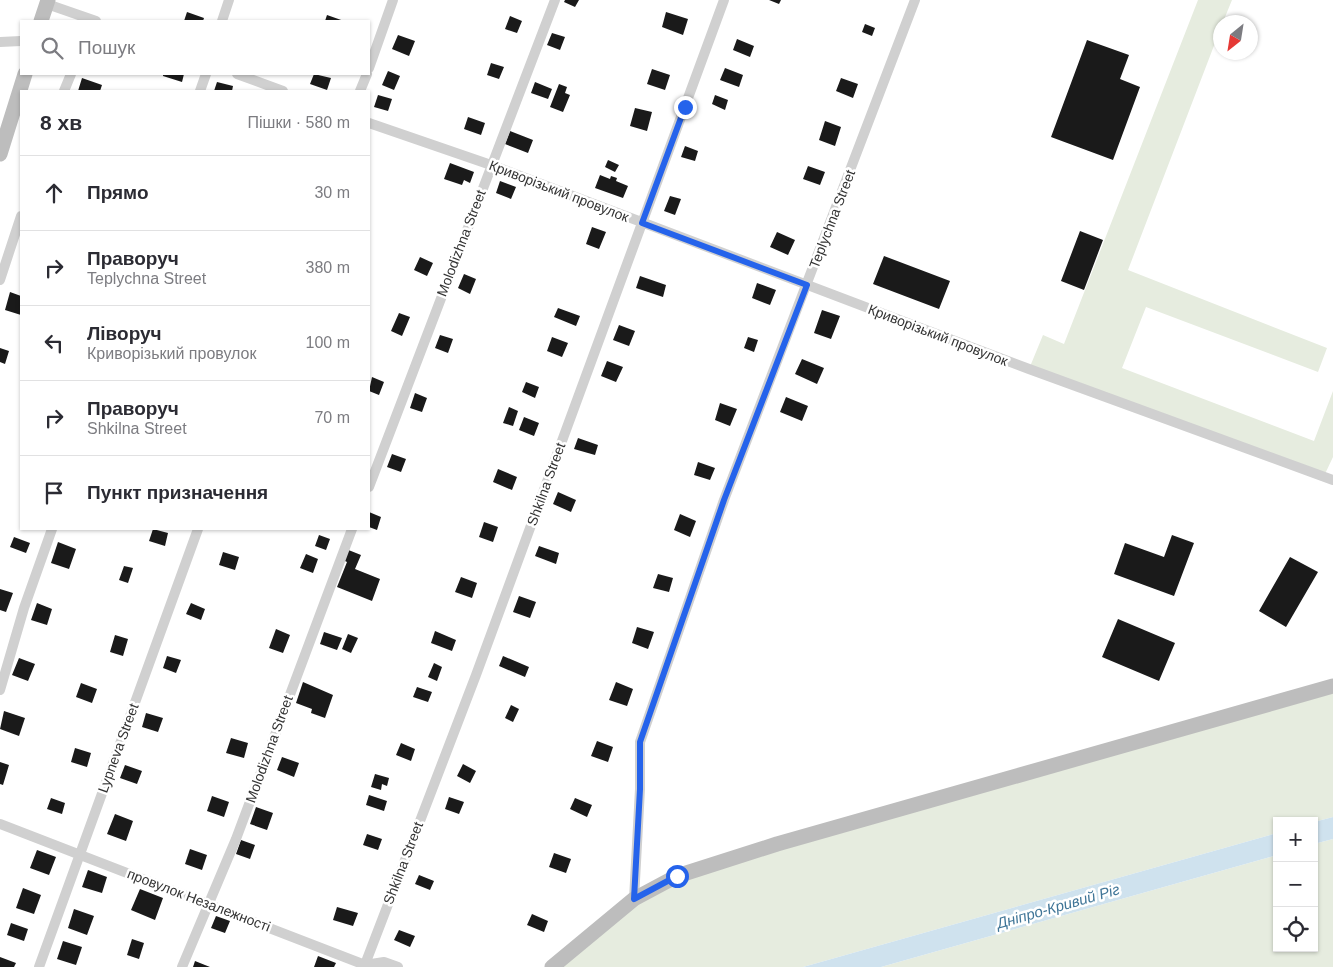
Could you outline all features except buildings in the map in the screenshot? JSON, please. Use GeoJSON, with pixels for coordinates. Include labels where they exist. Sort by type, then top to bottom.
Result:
{"type":"FeatureCollection","features":[{"type":"Feature","properties":{"kind":"street"},"geometry":{"type":"LineString","coordinates":[[222,20],[229,0]]}},
{"type":"Feature","properties":{"kind":"street"},"geometry":{"type":"LineString","coordinates":[[370,65],[393,0]]}},
{"type":"Feature","properties":{"kind":"street","name":"Molodizhna Street"},"geometry":{"type":"LineString","coordinates":[[370,484],[555,0]]}},
{"type":"Feature","properties":{"kind":"street","name":"Shkilna Street"},"geometry":{"type":"LineString","coordinates":[[364,966],[476,675],[724,0]]}},
{"type":"Feature","properties":{"kind":"street","name":"Teplychna Street"},"geometry":{"type":"LineString","coordinates":[[634,899],[640,789],[640,742],[724,500],[915,0]]}},
{"type":"Feature","properties":{"kind":"street"},"geometry":{"type":"LineString","coordinates":[[41,20],[47,2],[75,18],[89,20]]}},
{"type":"Feature","properties":{"kind":"street"},"geometry":{"type":"LineString","coordinates":[[0,42],[20,41]]}},
{"type":"Feature","properties":{"kind":"street"},"geometry":{"type":"LineString","coordinates":[[0,154],[25,75]]}},
{"type":"Feature","properties":{"kind":"street"},"geometry":{"type":"LineString","coordinates":[[64,90],[71,75]]}},
{"type":"Feature","properties":{"kind":"street"},"geometry":{"type":"LineString","coordinates":[[200,90],[206,75]]}},
{"type":"Feature","properties":{"kind":"street"},"geometry":{"type":"LineString","coordinates":[[240,75],[280,90]]}},
{"type":"Feature","properties":{"kind":"street"},"geometry":{"type":"LineString","coordinates":[[360,90],[367,75]]}},
{"type":"Feature","properties":{"kind":"street","name":"Криворізький провулок"},"geometry":{"type":"LineString","coordinates":[[370,123],[491,165],[1030,369],[1333,480]]}},
{"type":"Feature","properties":{"kind":"street"},"geometry":{"type":"LineString","coordinates":[[0,280],[20,219]]}},
{"type":"Feature","properties":{"kind":"street"},"geometry":{"type":"LineString","coordinates":[[0,690],[52,530]]}},
{"type":"Feature","properties":{"kind":"street","name":"Lypneva Street"},"geometry":{"type":"LineString","coordinates":[[38,967],[198,530]]}},
{"type":"Feature","properties":{"kind":"street","name":"Molodizhna Street"},"geometry":{"type":"LineString","coordinates":[[182,967],[210,904],[352,530]]}},
{"type":"Feature","properties":{"kind":"street"},"geometry":{"type":"LineString","coordinates":[[552,967],[634,899],[677,876],[777,844],[1333,686]]}},
{"type":"Feature","properties":{"kind":"street","name":"провулок Незалежності"},"geometry":{"type":"LineString","coordinates":[[0,824],[210,904],[364,966],[384,962],[398,967]]}},
{"type":"Feature","properties":{"kind":"shaded area"},"geometry":{"type":"Polygon","coordinates":[[[1198,0],[1232,0],[1226,15],[1213,15],[1213,48],[1128,270],[1327,348],[1318,372],[1146,307],[1122,368],[1314,441],[1333,391],[1333,457],[1324,476],[1029,369],[1043,335],[1064,344],[1198,0]]]}},
{"type":"Feature","properties":{"kind":"shaded area"},"geometry":{"type":"Polygon","coordinates":[[[1333,686],[1333,817],[1318,821],[1318,817],[1273,817],[1273,834],[803,967],[552,967],[677,876],[1333,686]]]}},
{"type":"Feature","properties":{"kind":"shaded area"},"geometry":{"type":"Polygon","coordinates":[[[1333,839],[1333,967],[881,967],[1273,856],[1273,952],[1318,952],[1318,843],[1333,839]]]}},
{"type":"Feature","properties":{"kind":"water"},"geometry":{"type":"Polygon","coordinates":[[[1333,817],[1333,839],[1318,843],[1318,821],[1333,817]]]}},
{"type":"Feature","properties":{"kind":"water","name":"Дніпро-Кривий Ріг"},"geometry":{"type":"Polygon","coordinates":[[[1273,834],[1273,856],[881,967],[803,967],[1273,834]]]}},
{"type":"Feature","properties":{"kind":"route"},"geometry":{"type":"LineString","coordinates":[[677,876],[634,899],[640,789],[640,742],[724,500],[807,285],[642,223],[685,107]]}}]}
